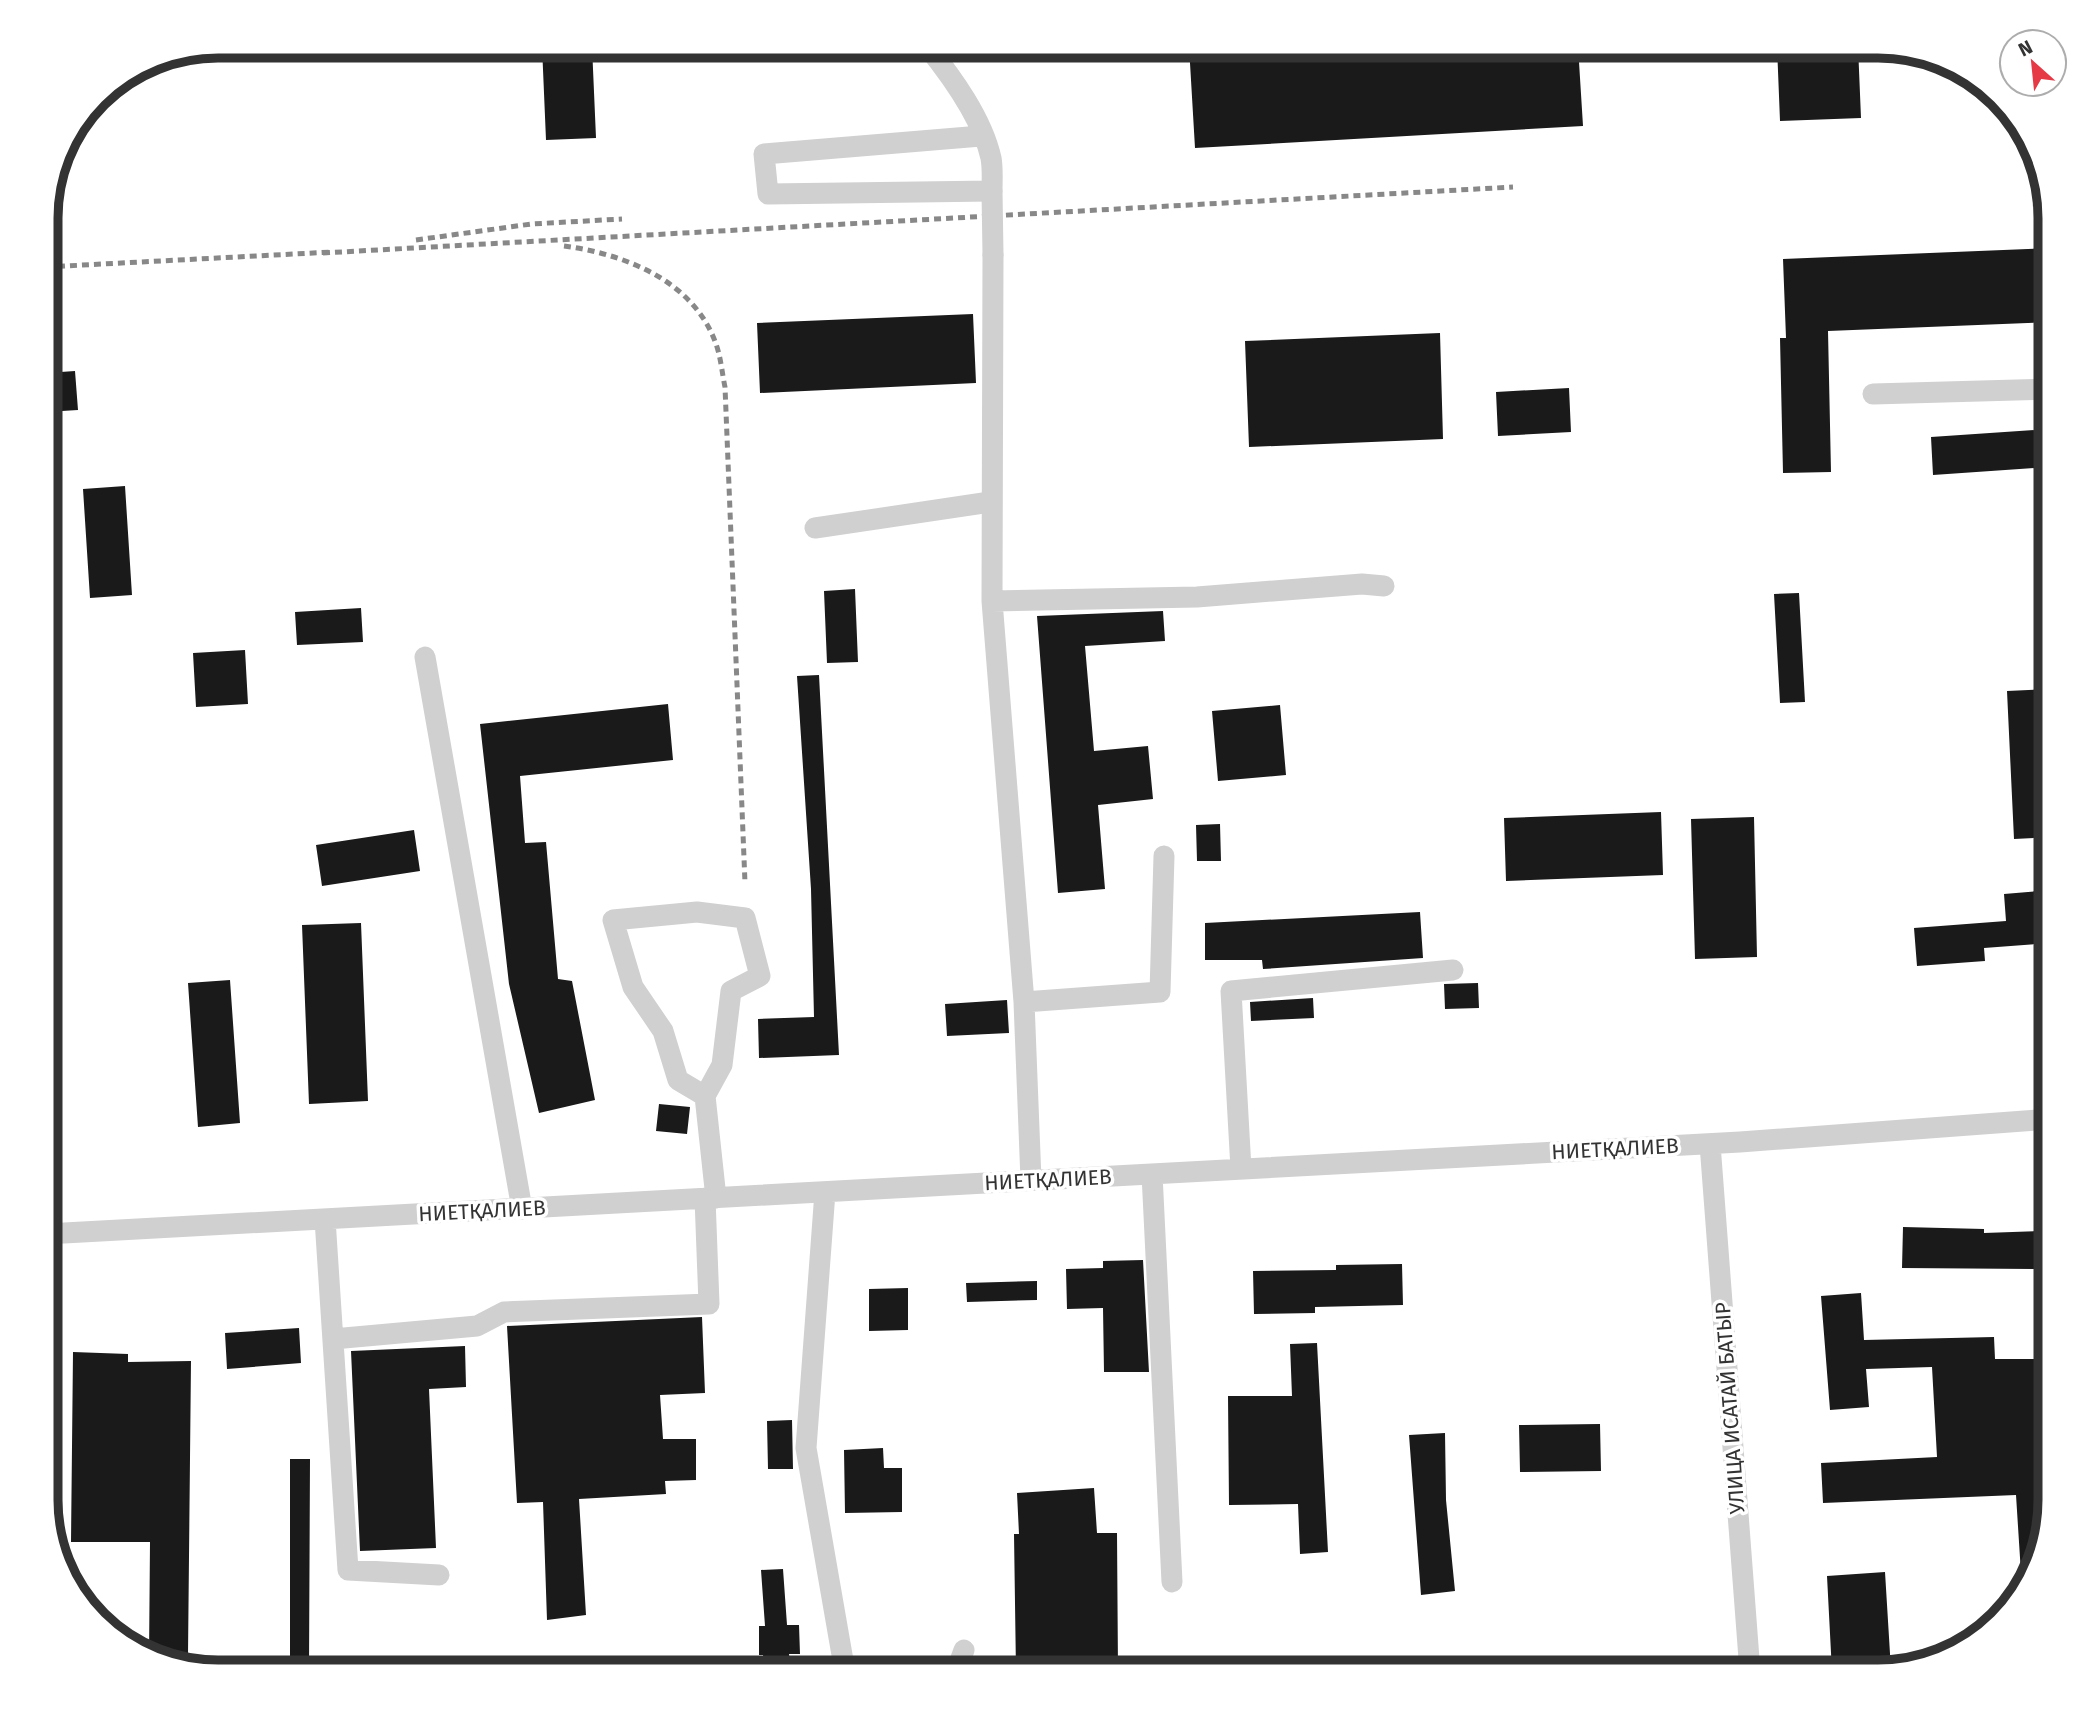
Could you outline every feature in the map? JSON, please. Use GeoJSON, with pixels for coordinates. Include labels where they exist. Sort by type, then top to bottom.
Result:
{"type":"FeatureCollection","features":[{"type":"Feature","properties":{"kind":"street"},"geometry":{"type":"LineString","coordinates":[[936,58],[962,91],[991,158],[992,601],[1024,1002],[1031,1180]]}},
{"type":"Feature","properties":{"kind":"street"},"geometry":{"type":"LineString","coordinates":[[981,136],[764,154],[768,194],[992,191]]}},
{"type":"Feature","properties":{"kind":"street"},"geometry":{"type":"LineString","coordinates":[[1873,394],[2038,389]]}},
{"type":"Feature","properties":{"kind":"street"},"geometry":{"type":"LineString","coordinates":[[816,528],[990,502]]}},
{"type":"Feature","properties":{"kind":"street"},"geometry":{"type":"LineString","coordinates":[[992,601],[1197,597],[1362,584],[1384,586]]}},
{"type":"Feature","properties":{"kind":"street"},"geometry":{"type":"LineString","coordinates":[[425,657],[522,1209]]}},
{"type":"Feature","properties":{"kind":"street"},"geometry":{"type":"LineString","coordinates":[[1024,1002],[1160,992],[1164,856]]}},
{"type":"Feature","properties":{"kind":"street"},"geometry":{"type":"LineString","coordinates":[[333,1339],[477,1326],[504,1312],[709,1304],[710,1198],[705,1096],[722,1065],[731,991],[760,976],[745,918],[697,912],[613,920],[633,987],[663,1031],[678,1080],[705,1096]]}},
{"type":"Feature","properties":{"kind":"street"},"geometry":{"type":"LineString","coordinates":[[1241,1169],[1231,991],[1453,970]]}},
{"type":"Feature","properties":{"kind":"street","name":"НИЕТҚАЛИЕВ"},"geometry":{"type":"LineString","coordinates":[[58,1233],[1710,1144],[2038,1120]]}},
{"type":"Feature","properties":{"kind":"street","name":"УЛИЦА ИСАТАЙ БАТЫР"},"geometry":{"type":"LineString","coordinates":[[1710,1144],[1749,1660]]}},
{"type":"Feature","properties":{"kind":"street"},"geometry":{"type":"LineString","coordinates":[[1152,1174],[1172,1582]]}},
{"type":"Feature","properties":{"kind":"street"},"geometry":{"type":"LineString","coordinates":[[825,1192],[806,1448],[843,1660]]}},
{"type":"Feature","properties":{"kind":"street"},"geometry":{"type":"LineString","coordinates":[[325,1219],[348,1570],[439,1576]]}},
{"type":"Feature","properties":{"kind":"street"},"geometry":{"type":"LineString","coordinates":[[960,1660],[964,1650]]}},
{"type":"Feature","properties":{"kind":"building"},"geometry":{"type":"Polygon","coordinates":[[[543,58],[593,58],[596,138],[546,140],[543,58]]]}},
{"type":"Feature","properties":{"kind":"building"},"geometry":{"type":"Polygon","coordinates":[[[1190,58],[1579,58],[1583,126],[1195,148],[1190,58]]]}},
{"type":"Feature","properties":{"kind":"building"},"geometry":{"type":"Polygon","coordinates":[[[1777,58],[1858,58],[1861,118],[1780,121],[1777,58]]]}},
{"type":"Feature","properties":{"kind":"building"},"geometry":{"type":"Polygon","coordinates":[[[2038,248],[2038,322],[1828,331],[1831,472],[1783,473],[1780,338],[1786,338],[1783,259],[2038,248]]]}},
{"type":"Feature","properties":{"kind":"building"},"geometry":{"type":"Polygon","coordinates":[[[973,314],[976,383],[760,393],[757,323],[973,314]]]}},
{"type":"Feature","properties":{"kind":"building"},"geometry":{"type":"Polygon","coordinates":[[[1440,333],[1443,439],[1249,447],[1245,341],[1440,333]]]}},
{"type":"Feature","properties":{"kind":"building"},"geometry":{"type":"Polygon","coordinates":[[[75,371],[78,410],[58,411],[58,372],[75,371]]]}},
{"type":"Feature","properties":{"kind":"building"},"geometry":{"type":"Polygon","coordinates":[[[1569,388],[1571,432],[1498,436],[1496,392],[1569,388]]]}},
{"type":"Feature","properties":{"kind":"building"},"geometry":{"type":"Polygon","coordinates":[[[2038,430],[2038,468],[1933,475],[1931,437],[2038,430]]]}},
{"type":"Feature","properties":{"kind":"building"},"geometry":{"type":"Polygon","coordinates":[[[125,486],[132,595],[90,598],[83,489],[125,486]]]}},
{"type":"Feature","properties":{"kind":"building"},"geometry":{"type":"Polygon","coordinates":[[[855,589],[858,662],[827,663],[824,591],[855,589]]]}},
{"type":"Feature","properties":{"kind":"building"},"geometry":{"type":"Polygon","coordinates":[[[1799,593],[1805,702],[1780,703],[1774,594],[1799,593]]]}},
{"type":"Feature","properties":{"kind":"building"},"geometry":{"type":"Polygon","coordinates":[[[361,608],[363,642],[297,645],[295,612],[361,608]]]}},
{"type":"Feature","properties":{"kind":"building"},"geometry":{"type":"Polygon","coordinates":[[[1163,611],[1165,641],[1085,646],[1094,751],[1148,746],[1153,799],[1098,805],[1105,889],[1058,893],[1037,616],[1163,611]]]}},
{"type":"Feature","properties":{"kind":"building"},"geometry":{"type":"Polygon","coordinates":[[[245,650],[248,704],[196,707],[193,653],[245,650]]]}},
{"type":"Feature","properties":{"kind":"building"},"geometry":{"type":"Polygon","coordinates":[[[819,675],[839,1055],[759,1058],[758,1019],[814,1017],[811,889],[797,676],[819,675]]]}},
{"type":"Feature","properties":{"kind":"building"},"geometry":{"type":"Polygon","coordinates":[[[2038,690],[2038,838],[2014,839],[2007,691],[2038,690]]]}},
{"type":"Feature","properties":{"kind":"building"},"geometry":{"type":"Polygon","coordinates":[[[668,704],[673,760],[520,776],[525,843],[546,842],[558,979],[572,981],[595,1100],[539,1113],[509,984],[480,724],[668,704]]]}},
{"type":"Feature","properties":{"kind":"building"},"geometry":{"type":"Polygon","coordinates":[[[1280,705],[1286,775],[1218,781],[1212,711],[1280,705]]]}},
{"type":"Feature","properties":{"kind":"building"},"geometry":{"type":"Polygon","coordinates":[[[1661,812],[1663,875],[1506,881],[1504,818],[1661,812]]]}},
{"type":"Feature","properties":{"kind":"building"},"geometry":{"type":"Polygon","coordinates":[[[1754,817],[1757,957],[1695,959],[1691,819],[1754,817]]]}},
{"type":"Feature","properties":{"kind":"building"},"geometry":{"type":"Polygon","coordinates":[[[1220,824],[1221,861],[1197,861],[1196,825],[1220,824]]]}},
{"type":"Feature","properties":{"kind":"building"},"geometry":{"type":"Polygon","coordinates":[[[414,830],[420,871],[322,886],[316,845],[414,830]]]}},
{"type":"Feature","properties":{"kind":"building"},"geometry":{"type":"Polygon","coordinates":[[[2038,891],[2038,944],[1984,948],[1985,961],[1917,966],[1914,928],[2006,921],[2004,894],[2038,891]]]}},
{"type":"Feature","properties":{"kind":"building"},"geometry":{"type":"Polygon","coordinates":[[[1420,912],[1423,958],[1263,969],[1262,960],[1205,960],[1205,923],[1420,912]]]}},
{"type":"Feature","properties":{"kind":"building"},"geometry":{"type":"Polygon","coordinates":[[[361,923],[368,1101],[309,1104],[302,925],[361,923]]]}},
{"type":"Feature","properties":{"kind":"building"},"geometry":{"type":"Polygon","coordinates":[[[230,980],[240,1123],[198,1127],[188,983],[230,980]]]}},
{"type":"Feature","properties":{"kind":"building"},"geometry":{"type":"Polygon","coordinates":[[[1478,983],[1479,1008],[1445,1009],[1444,984],[1478,983]]]}},
{"type":"Feature","properties":{"kind":"building"},"geometry":{"type":"Polygon","coordinates":[[[1313,998],[1314,1018],[1251,1021],[1250,1002],[1313,998]]]}},
{"type":"Feature","properties":{"kind":"building"},"geometry":{"type":"Polygon","coordinates":[[[1007,1000],[1009,1033],[947,1036],[945,1004],[1007,1000]]]}},
{"type":"Feature","properties":{"kind":"building"},"geometry":{"type":"Polygon","coordinates":[[[659,1104],[690,1107],[687,1134],[656,1131],[659,1104]]]}},
{"type":"Feature","properties":{"kind":"building"},"geometry":{"type":"Polygon","coordinates":[[[1903,1227],[1984,1229],[1984,1233],[2038,1231],[2038,1269],[1902,1268],[1903,1227]]]}},
{"type":"Feature","properties":{"kind":"building"},"geometry":{"type":"Polygon","coordinates":[[[1143,1260],[1149,1372],[1104,1372],[1103,1308],[1067,1309],[1066,1269],[1103,1268],[1103,1261],[1143,1260]]]}},
{"type":"Feature","properties":{"kind":"building"},"geometry":{"type":"Polygon","coordinates":[[[1402,1264],[1403,1305],[1315,1307],[1315,1313],[1254,1314],[1253,1271],[1336,1270],[1336,1265],[1402,1264]]]}},
{"type":"Feature","properties":{"kind":"building"},"geometry":{"type":"Polygon","coordinates":[[[1037,1281],[1037,1300],[967,1302],[966,1283],[1037,1281]]]}},
{"type":"Feature","properties":{"kind":"building"},"geometry":{"type":"Polygon","coordinates":[[[908,1288],[908,1330],[869,1331],[869,1289],[908,1288]]]}},
{"type":"Feature","properties":{"kind":"building"},"geometry":{"type":"Polygon","coordinates":[[[1861,1293],[1864,1340],[1994,1337],[1995,1359],[2038,1359],[2037,1521],[2030,1552],[2021,1573],[2016,1495],[1823,1503],[1821,1463],[1937,1457],[1932,1367],[1866,1369],[1869,1407],[1830,1410],[1821,1296],[1861,1293]]]}},
{"type":"Feature","properties":{"kind":"building"},"geometry":{"type":"Polygon","coordinates":[[[702,1317],[705,1393],[660,1395],[663,1439],[696,1439],[696,1480],[665,1481],[666,1494],[579,1499],[586,1615],[547,1620],[543,1502],[517,1503],[507,1326],[702,1317]]]}},
{"type":"Feature","properties":{"kind":"building"},"geometry":{"type":"Polygon","coordinates":[[[299,1328],[301,1363],[227,1369],[225,1333],[299,1328]]]}},
{"type":"Feature","properties":{"kind":"building"},"geometry":{"type":"Polygon","coordinates":[[[1317,1343],[1328,1552],[1300,1554],[1298,1504],[1229,1505],[1228,1396],[1292,1396],[1290,1344],[1317,1343]]]}},
{"type":"Feature","properties":{"kind":"building"},"geometry":{"type":"Polygon","coordinates":[[[465,1346],[466,1387],[429,1389],[436,1548],[360,1551],[351,1351],[465,1346]]]}},
{"type":"Feature","properties":{"kind":"building"},"geometry":{"type":"Polygon","coordinates":[[[73,1352],[128,1354],[128,1362],[191,1361],[188,1654],[239,1660],[187,1657],[149,1644],[150,1542],[71,1542],[73,1352]]]}},
{"type":"Feature","properties":{"kind":"building"},"geometry":{"type":"Polygon","coordinates":[[[792,1420],[793,1469],[768,1469],[767,1421],[792,1420]]]}},
{"type":"Feature","properties":{"kind":"building"},"geometry":{"type":"Polygon","coordinates":[[[1600,1424],[1601,1471],[1520,1472],[1519,1425],[1600,1424]]]}},
{"type":"Feature","properties":{"kind":"building"},"geometry":{"type":"Polygon","coordinates":[[[1445,1433],[1446,1500],[1455,1591],[1421,1595],[1409,1435],[1445,1433]]]}},
{"type":"Feature","properties":{"kind":"building"},"geometry":{"type":"Polygon","coordinates":[[[883,1448],[884,1468],[902,1468],[902,1512],[845,1513],[844,1450],[883,1448]]]}},
{"type":"Feature","properties":{"kind":"building"},"geometry":{"type":"Polygon","coordinates":[[[290,1459],[310,1459],[309,1660],[290,1660],[290,1459]]]}},
{"type":"Feature","properties":{"kind":"building"},"geometry":{"type":"Polygon","coordinates":[[[1094,1488],[1097,1533],[1117,1533],[1118,1660],[1016,1660],[1014,1534],[1019,1534],[1017,1493],[1094,1488]]]}},
{"type":"Feature","properties":{"kind":"building"},"geometry":{"type":"Polygon","coordinates":[[[783,1569],[787,1625],[799,1625],[800,1654],[789,1654],[790,1660],[764,1660],[763,1655],[759,1655],[759,1626],[765,1626],[761,1570],[783,1569]]]}},
{"type":"Feature","properties":{"kind":"building"},"geometry":{"type":"Polygon","coordinates":[[[1885,1572],[1890,1660],[1831,1660],[1827,1576],[1885,1572]]]}},
{"type":"Feature","properties":{"kind":"railway"},"geometry":{"type":"LineString","coordinates":[[323,253],[1513,187]]}},
{"type":"Feature","properties":{"kind":"railway"},"geometry":{"type":"LineString","coordinates":[[416,240],[531,224],[622,219]]}},
{"type":"Feature","properties":{"kind":"railway"},"geometry":{"type":"LineString","coordinates":[[564,246],[610,256],[655,274],[692,303],[706,322],[718,349],[725,387],[745,883]]}},
{"type":"Feature","properties":{"kind":"railway"},"geometry":{"type":"LineString","coordinates":[[58,266],[332,252]]}}]}
